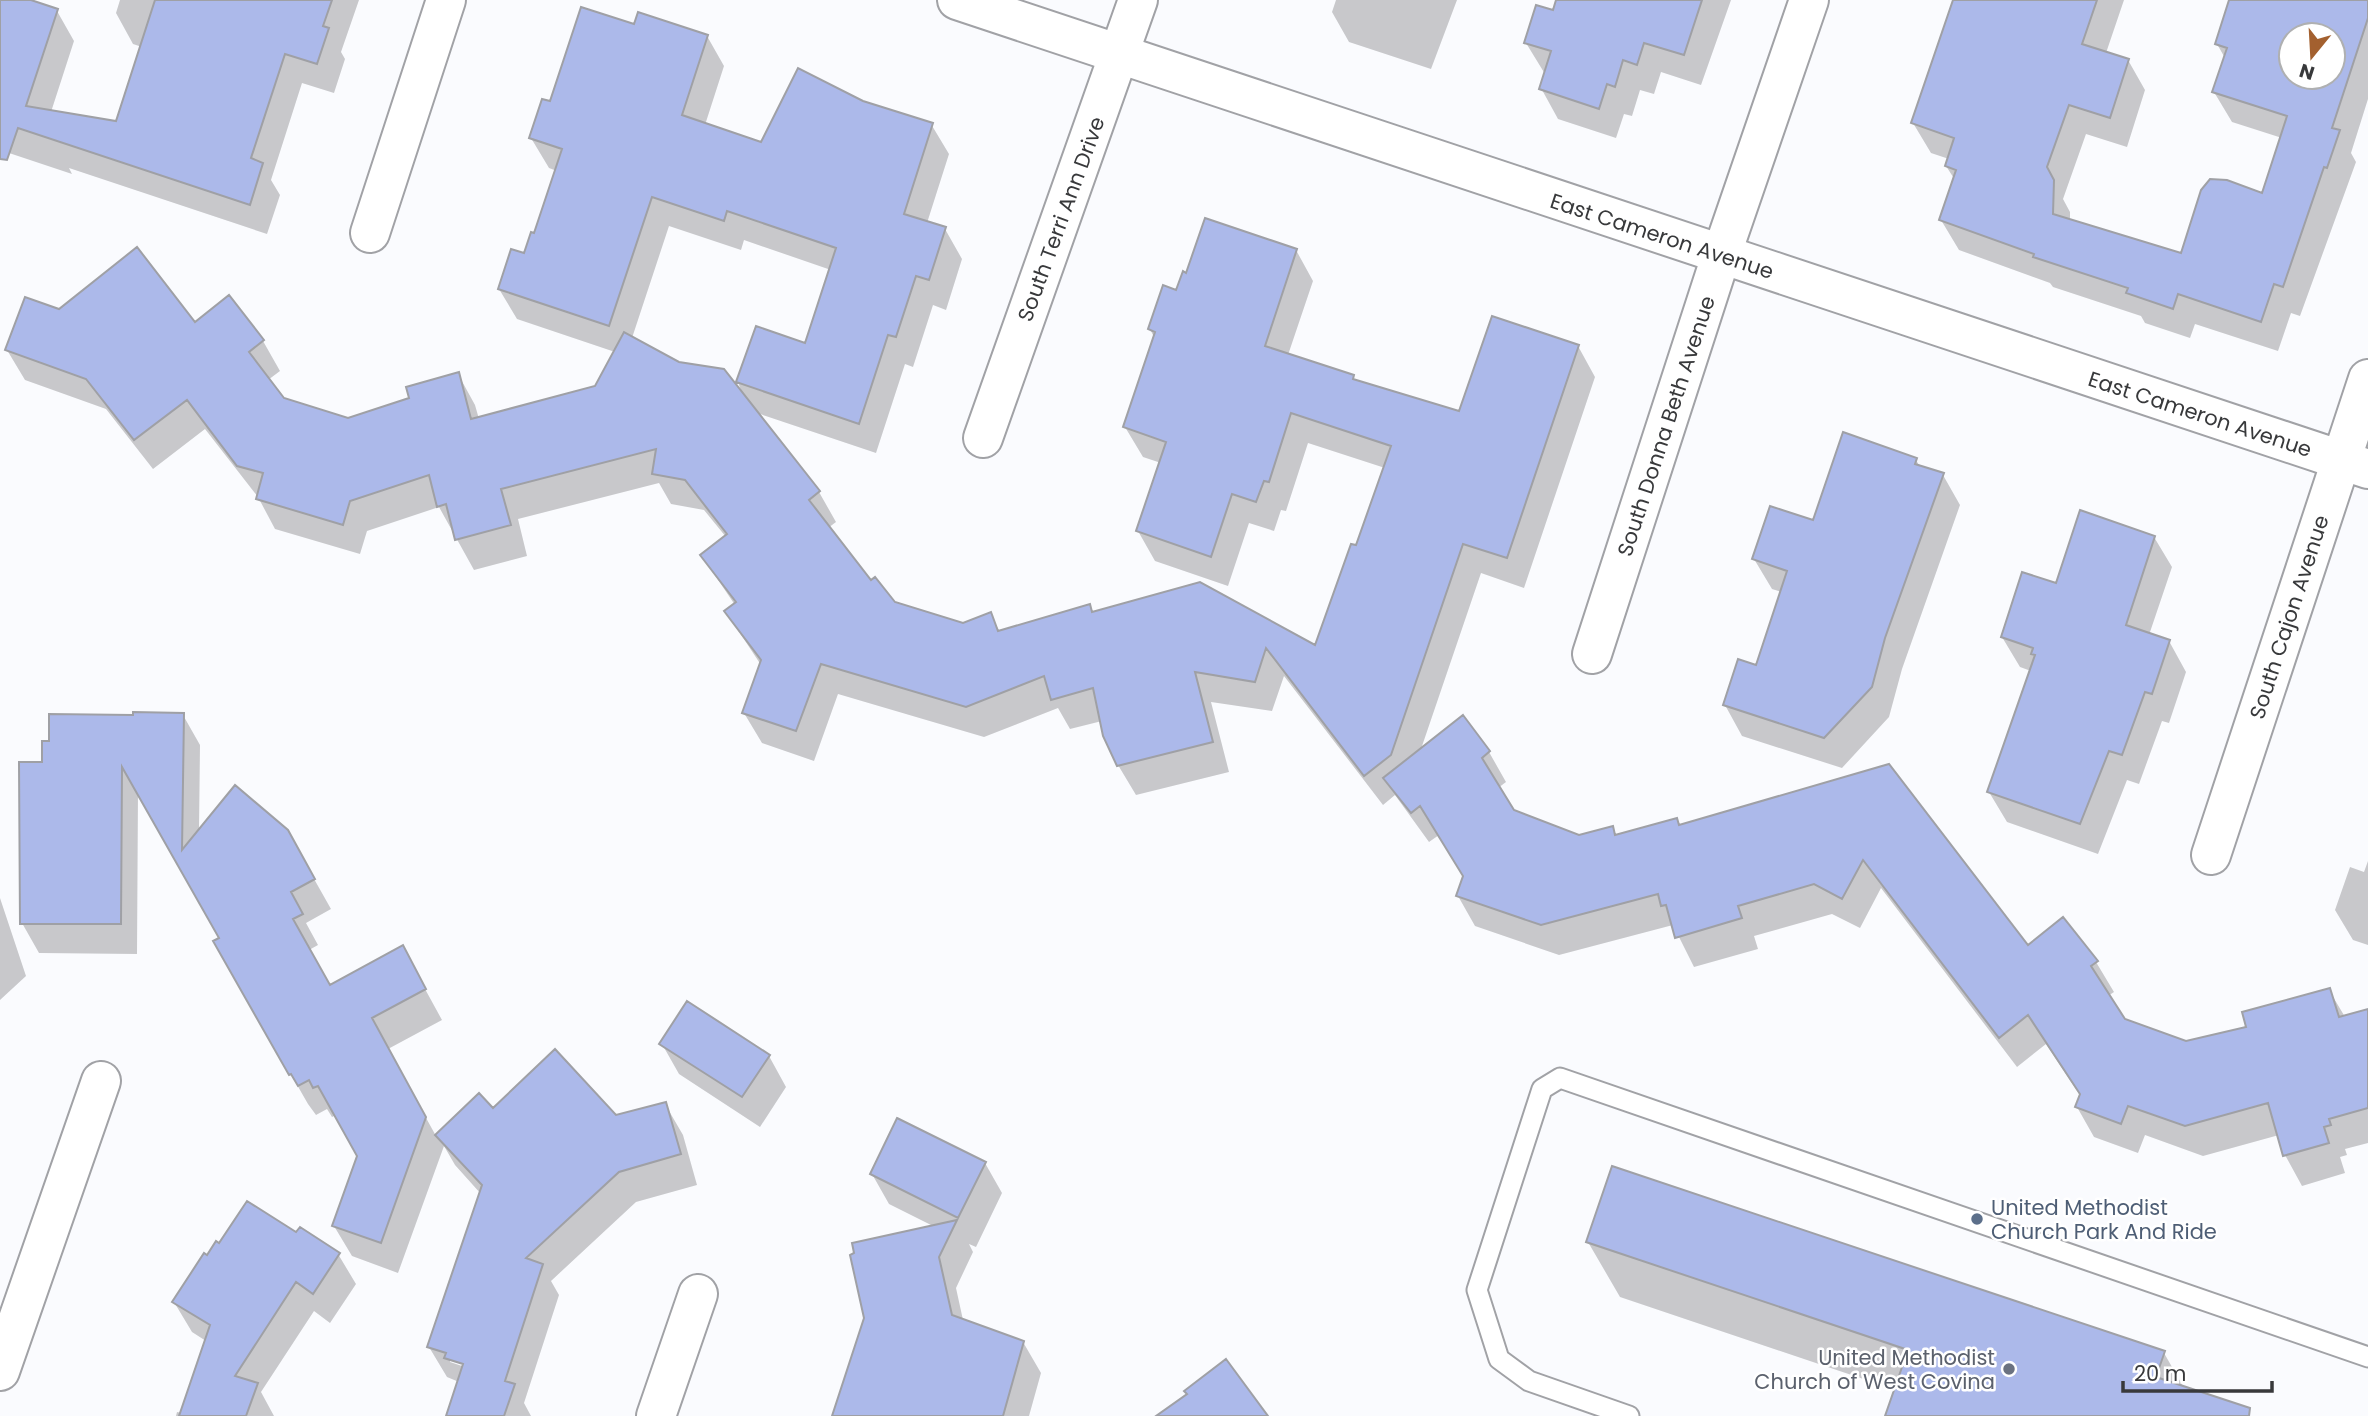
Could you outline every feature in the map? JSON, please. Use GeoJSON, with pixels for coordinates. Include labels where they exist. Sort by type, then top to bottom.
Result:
{"type":"FeatureCollection","features":[{"type":"Feature","properties":{"kind":"street"},"geometry":{"type":"LineString","coordinates":[[370,233],[446,0]]}},
{"type":"Feature","properties":{"kind":"street","name":"East Cameron Avenue"},"geometry":{"type":"LineString","coordinates":[[957,0],[2354,465]]}},
{"type":"Feature","properties":{"kind":"street","name":"South Terri Ann Drive"},"geometry":{"type":"LineString","coordinates":[[983,438],[1138,0]]}},
{"type":"Feature","properties":{"kind":"street","name":"South Donna Beth Avenue"},"geometry":{"type":"LineString","coordinates":[[1591,654],[1721,256],[1809,0]]}},
{"type":"Feature","properties":{"kind":"street","name":"South Cajon Avenue"},"geometry":{"type":"LineString","coordinates":[[2211,855],[2354,465],[2368,379]]}},
{"type":"Feature","properties":{"kind":"street"},"geometry":{"type":"LineString","coordinates":[[0,1371],[101,1081]]}},
{"type":"Feature","properties":{"kind":"street"},"geometry":{"type":"LineString","coordinates":[[656,1416],[698,1294]]}},
{"type":"Feature","properties":{"kind":"lane"},"geometry":{"type":"LineString","coordinates":[[1629,1416],[1529,1381],[1499,1359],[1477,1290],[1542,1089],[1560,1078],[2368,1357]]}},
{"type":"Feature","properties":{"kind":"building"},"geometry":{"type":"Polygon","coordinates":[[[0,0],[31,0],[58,9],[26,106],[116,121],[155,0],[332,0],[323,26],[329,28],[317,64],[285,54],[251,158],[263,163],[250,205],[18,128],[7,160],[0,159],[0,0]]]}},
{"type":"Feature","properties":{"kind":"building"},"geometry":{"type":"Polygon","coordinates":[[[1556,0],[1702,0],[1684,55],[1644,43],[1637,65],[1623,60],[1615,87],[1607,84],[1599,109],[1539,89],[1551,51],[1524,43],[1536,5],[1553,10],[1556,0]]]}},
{"type":"Feature","properties":{"kind":"building"},"geometry":{"type":"Polygon","coordinates":[[[1953,0],[2097,0],[2082,44],[2129,59],[2110,118],[2069,105],[2047,167],[2054,180],[2053,214],[2181,253],[2201,190],[2210,179],[2227,180],[2262,193],[2287,116],[2212,92],[2227,48],[2215,44],[2229,0],[2368,0],[2368,18],[2347,82],[2347,21],[2277,21],[2277,91],[2344,91],[2332,128],[2340,130],[2327,168],[2324,167],[2283,287],[2274,284],[2261,322],[2178,294],[2173,309],[2126,293],[2128,288],[2033,257],[2034,254],[1939,220],[1956,170],[1945,166],[1954,138],[1911,123],[1953,0]]]}},
{"type":"Feature","properties":{"kind":"building"},"geometry":{"type":"Polygon","coordinates":[[[581,7],[634,24],[638,12],[708,35],[682,115],[761,142],[798,68],[863,101],[933,123],[904,214],[946,227],[929,280],[916,276],[896,337],[888,335],[859,424],[736,382],[756,326],[805,343],[836,248],[727,211],[724,221],[652,197],[609,326],[498,289],[511,249],[524,253],[531,232],[534,233],[562,149],[529,138],[542,99],[550,101],[581,7]]]}},
{"type":"Feature","properties":{"kind":"building"},"geometry":{"type":"Polygon","coordinates":[[[1205,218],[1297,249],[1265,346],[1354,375],[1353,379],[1459,411],[1492,316],[1579,345],[1507,558],[1463,544],[1391,755],[1364,776],[1266,648],[1255,682],[1195,672],[1213,742],[1117,766],[1103,736],[1093,688],[1051,700],[1044,676],[966,707],[821,664],[796,731],[742,713],[761,660],[724,611],[736,602],[700,555],[727,534],[685,480],[652,474],[656,449],[501,489],[511,525],[455,540],[446,504],[437,507],[429,475],[350,501],[343,525],[256,499],[263,473],[237,466],[187,400],[134,440],[86,379],[5,350],[25,297],[59,309],[137,247],[195,322],[229,295],[264,340],[249,352],[284,398],[348,418],[409,398],[406,387],[459,372],[471,419],[595,386],[624,332],[679,362],[724,369],[820,491],[809,500],[871,580],[875,577],[895,602],[963,623],[991,612],[998,631],[1090,604],[1092,612],[1200,582],[1315,645],[1351,544],[1356,545],[1391,446],[1291,413],[1269,482],[1264,481],[1256,502],[1232,494],[1211,557],[1136,531],[1166,442],[1123,427],[1155,332],[1148,329],[1163,285],[1176,290],[1183,271],[1186,273],[1205,218]]]}},
{"type":"Feature","properties":{"kind":"building"},"geometry":{"type":"Polygon","coordinates":[[[1843,432],[1917,458],[1915,464],[1944,473],[1885,638],[1872,687],[1824,738],[1723,705],[1738,659],[1756,665],[1787,571],[1752,559],[1770,506],[1813,520],[1843,432]]]}},
{"type":"Feature","properties":{"kind":"building"},"geometry":{"type":"Polygon","coordinates":[[[2080,510],[2155,536],[2126,625],[2170,640],[2152,694],[2145,692],[2122,755],[2109,751],[2080,824],[1987,792],[2035,655],[2031,654],[2033,648],[2001,637],[2022,572],[2056,583],[2080,510]]]}},
{"type":"Feature","properties":{"kind":"building"},"geometry":{"type":"Polygon","coordinates":[[[133,712],[184,713],[182,850],[235,785],[288,830],[315,879],[291,892],[303,914],[293,919],[330,985],[403,945],[426,989],[372,1018],[426,1117],[381,1243],[332,1226],[357,1156],[318,1086],[313,1088],[309,1080],[298,1086],[291,1074],[289,1075],[213,941],[219,938],[122,767],[121,924],[20,924],[19,762],[42,762],[42,741],[49,741],[49,714],[133,715],[133,712]]]}},
{"type":"Feature","properties":{"kind":"building"},"geometry":{"type":"Polygon","coordinates":[[[1463,715],[1490,751],[1482,758],[1514,810],[1579,835],[1613,826],[1615,835],[1677,818],[1679,825],[1889,764],[2028,945],[2063,917],[2098,961],[2091,966],[2125,1019],[2186,1041],[2246,1027],[2242,1012],[2330,988],[2339,1017],[2368,1009],[2368,1108],[2329,1119],[2331,1125],[2324,1127],[2329,1143],[2283,1156],[2268,1103],[2185,1126],[2128,1106],[2121,1124],[2075,1107],[2080,1094],[2028,1015],[1999,1038],[1863,860],[1842,899],[1814,884],[1738,906],[1742,918],[1675,938],[1666,905],[1661,906],[1658,894],[1541,925],[1456,896],[1463,876],[1420,806],[1411,813],[1383,778],[1463,715]]]}},
{"type":"Feature","properties":{"kind":"building"},"geometry":{"type":"Polygon","coordinates":[[[687,1001],[770,1055],[742,1097],[659,1044],[687,1001]]]}},
{"type":"Feature","properties":{"kind":"building"},"geometry":{"type":"Polygon","coordinates":[[[555,1049],[616,1115],[666,1102],[681,1154],[619,1172],[526,1258],[543,1264],[505,1381],[515,1384],[504,1416],[446,1416],[463,1364],[444,1358],[446,1353],[427,1347],[482,1185],[435,1135],[479,1093],[493,1108],[555,1049]]]}},
{"type":"Feature","properties":{"kind":"building"},"geometry":{"type":"Polygon","coordinates":[[[897,1118],[986,1162],[958,1218],[870,1174],[897,1118]]]}},
{"type":"Feature","properties":{"kind":"building"},"geometry":{"type":"Polygon","coordinates":[[[1612,1166],[2165,1351],[2156,1377],[2250,1408],[2249,1416],[1885,1416],[1908,1350],[1586,1242],[1612,1166]]]}},
{"type":"Feature","properties":{"kind":"building"},"geometry":{"type":"Polygon","coordinates":[[[247,1201],[296,1232],[300,1227],[340,1253],[313,1294],[296,1282],[235,1376],[258,1383],[246,1416],[179,1416],[210,1325],[172,1302],[204,1253],[207,1255],[216,1241],[219,1243],[247,1201]]]}},
{"type":"Feature","properties":{"kind":"building"},"geometry":{"type":"Polygon","coordinates":[[[957,1220],[939,1257],[952,1315],[1024,1341],[1003,1416],[832,1416],[864,1318],[850,1255],[854,1253],[852,1243],[957,1220]]]}},
{"type":"Feature","properties":{"kind":"building"},"geometry":{"type":"Polygon","coordinates":[[[1226,1359],[1268,1416],[1156,1416],[1187,1394],[1184,1391],[1226,1359]]]}},
{"type":"Feature","properties":{"kind":"place","name":"United Methodist Church Park And Ride"},"geometry":{"type":"Point","coordinates":[1977,1219]}},
{"type":"Feature","properties":{"kind":"place","name":"United Methodist Church of West Covina"},"geometry":{"type":"Point","coordinates":[2009,1369]}}]}
